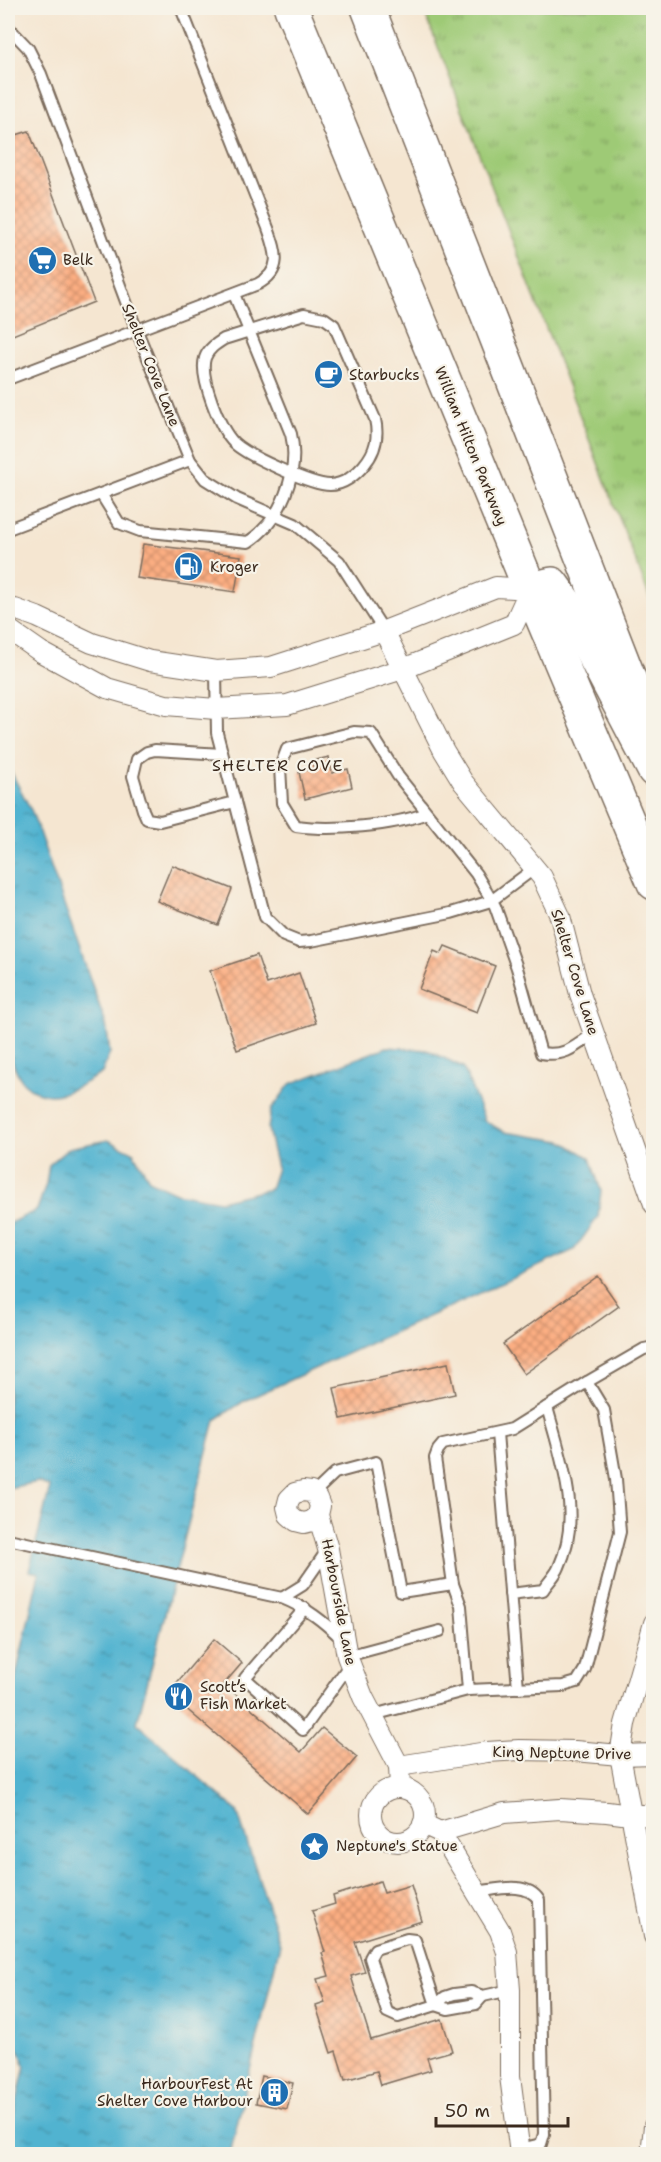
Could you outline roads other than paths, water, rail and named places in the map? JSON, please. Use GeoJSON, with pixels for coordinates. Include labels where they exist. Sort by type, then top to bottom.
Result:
{"type":"FeatureCollection","features":[{"type":"Feature","properties":{"kind":"highway","name":"William Hilton Parkway"},"geometry":{"type":"LineString","coordinates":[[291,8],[530,589],[654,883]]}},
{"type":"Feature","properties":{"kind":"highway"},"geometry":{"type":"LineString","coordinates":[[368,8],[654,742]]}},
{"type":"Feature","properties":{"kind":"highway"},"geometry":{"type":"LineString","coordinates":[[530,589],[552,584],[568,608],[654,770]]}},
{"type":"Feature","properties":{"kind":"street"},"geometry":{"type":"LineString","coordinates":[[8,610],[15,609],[92,643],[150,661],[216,672],[271,667],[384,631],[496,587],[530,589],[514,624],[403,669],[287,705],[216,709],[166,705],[107,688],[41,652],[8,629]]}},
{"type":"Feature","properties":{"kind":"street","name":"Shelter Cove Lane"},"geometry":{"type":"LineString","coordinates":[[384,631],[444,751],[463,782],[542,877],[560,916],[579,994],[654,1203]]}},
{"type":"Feature","properties":{"kind":"street","name":"Harbourside Lane"},"geometry":{"type":"LineString","coordinates":[[318,1515],[312,1521],[304,1523],[296,1521],[290,1515],[287,1507],[289,1499],[295,1493],[303,1491],[317,1498],[320,1506],[318,1515],[328,1549],[347,1654],[359,1687],[399,1766],[400,1788]]}},
{"type":"Feature","properties":{"kind":"street"},"geometry":{"type":"LineString","coordinates":[[654,1623],[625,1724],[621,1755],[630,1815],[654,1936]]}},
{"type":"Feature","properties":{"kind":"street","name":"King Neptune Drive"},"geometry":{"type":"LineString","coordinates":[[399,1766],[487,1752],[519,1750],[621,1755],[654,1754]]}},
{"type":"Feature","properties":{"kind":"street"},"geometry":{"type":"LineString","coordinates":[[520,2152],[510,2076],[510,1990],[507,1952],[500,1931],[432,1828],[418,1796],[410,1790],[390,1789],[380,1794],[374,1803],[371,1814],[378,1834],[387,1840],[398,1842],[409,1840],[418,1833],[432,1828],[504,1813],[560,1809],[654,1815]]}},
{"type":"Feature","properties":{"kind":"street"},"geometry":{"type":"LineString","coordinates":[[651,2154],[654,2126]]}},
{"type":"Feature","properties":{"kind":"lane"},"geometry":{"type":"LineString","coordinates":[[8,379],[234,294],[267,279],[275,269],[273,244],[181,8]]}},
{"type":"Feature","properties":{"kind":"lane","name":"Shelter Cove Lane"},"geometry":{"type":"LineString","coordinates":[[8,27],[28,48],[40,74],[137,332],[190,460],[213,484],[237,499],[295,524],[339,561],[384,631]]}},
{"type":"Feature","properties":{"kind":"lane"},"geometry":{"type":"LineString","coordinates":[[101,494],[119,524],[140,531],[248,542],[261,533],[276,514],[291,473],[294,446],[234,294]]}},
{"type":"Feature","properties":{"kind":"lane"},"geometry":{"type":"LineString","coordinates":[[304,314],[318,316],[332,322],[342,339],[378,430],[376,445],[369,460],[353,477],[332,485],[317,483],[291,473],[234,443],[224,429],[207,384],[204,368],[210,349],[225,339],[304,314]]}},
{"type":"Feature","properties":{"kind":"lane"},"geometry":{"type":"LineString","coordinates":[[8,528],[190,460]]}},
{"type":"Feature","properties":{"kind":"lane"},"geometry":{"type":"LineString","coordinates":[[216,672],[217,733],[222,754],[265,917],[271,926],[284,936],[298,942],[311,941],[451,913],[491,901],[535,867]]}},
{"type":"Feature","properties":{"kind":"lane"},"geometry":{"type":"LineString","coordinates":[[427,813],[389,824],[312,828],[296,826],[282,803],[280,767],[287,749],[354,732],[371,733],[398,776],[476,874],[491,901],[517,968],[541,1053],[555,1055],[574,1048],[594,1033]]}},
{"type":"Feature","properties":{"kind":"lane"},"geometry":{"type":"LineString","coordinates":[[222,754],[155,750],[147,752],[137,759],[133,777],[143,810],[147,819],[152,821],[235,802]]}},
{"type":"Feature","properties":{"kind":"lane"},"geometry":{"type":"LineString","coordinates":[[468,1690],[461,1606],[453,1584],[435,1458],[438,1450],[443,1444],[512,1429],[644,1349],[654,1347]]}},
{"type":"Feature","properties":{"kind":"lane"},"geometry":{"type":"LineString","coordinates":[[373,1715],[468,1690],[563,1686],[577,1682],[585,1669],[620,1532],[616,1479],[604,1410],[587,1382]]}},
{"type":"Feature","properties":{"kind":"lane"},"geometry":{"type":"LineString","coordinates":[[510,1594],[543,1590],[559,1568],[570,1533],[569,1488],[547,1407]]}},
{"type":"Feature","properties":{"kind":"lane"},"geometry":{"type":"LineString","coordinates":[[497,1433],[518,1688]]}},
{"type":"Feature","properties":{"kind":"lane"},"geometry":{"type":"LineString","coordinates":[[313,1494],[335,1473],[376,1462],[401,1592],[453,1584]]}},
{"type":"Feature","properties":{"kind":"lane"},"geometry":{"type":"LineString","coordinates":[[8,1539],[282,1598],[319,1617],[347,1654]]}},
{"type":"Feature","properties":{"kind":"lane"},"geometry":{"type":"LineString","coordinates":[[282,1598],[303,1585],[328,1549]]}},
{"type":"Feature","properties":{"kind":"lane"},"geometry":{"type":"LineString","coordinates":[[305,1608],[245,1678],[303,1731],[347,1654],[440,1631]]}},
{"type":"Feature","properties":{"kind":"lane"},"geometry":{"type":"LineString","coordinates":[[476,1892],[520,1888],[535,1893],[539,1900],[544,2134],[542,2144],[520,2152]]}},
{"type":"Feature","properties":{"kind":"lane"},"geometry":{"type":"LineString","coordinates":[[436,2005],[415,1940],[407,1939],[375,1949],[370,1958],[387,2012],[398,2018],[436,2005],[446,1996],[454,1994],[471,1992],[483,1996],[510,1990]]}},
{"type":"Feature","properties":{"kind":"water"},"geometry":{"type":"Polygon","coordinates":[[[8,766],[32,812],[106,1025],[110,1053],[102,1073],[74,1089],[54,1095],[35,1091],[25,1084],[17,1073],[8,1050],[8,766]]]}},
{"type":"Feature","properties":{"kind":"water"},"geometry":{"type":"Polygon","coordinates":[[[387,1047],[427,1050],[463,1067],[485,1121],[504,1132],[562,1141],[590,1158],[601,1191],[598,1217],[574,1250],[244,1401],[215,1420],[137,1723],[237,1811],[280,1944],[230,2154],[8,2154],[8,2139],[25,2066],[8,2022],[8,1711],[39,1573],[29,1571],[50,1487],[38,1482],[8,1488],[8,1224],[37,1210],[46,1184],[49,1165],[69,1148],[108,1140],[133,1152],[150,1181],[176,1193],[220,1201],[270,1189],[277,1168],[268,1129],[271,1110],[290,1084],[387,1047]]]}},
{"type":"Feature","properties":{"kind":"place","name":"Belk"},"geometry":{"type":"Point","coordinates":[42,260]}},
{"type":"Feature","properties":{"kind":"place","name":"Starbucks"},"geometry":{"type":"Point","coordinates":[328,375]}},
{"type":"Feature","properties":{"kind":"place","name":"Kroger"},"geometry":{"type":"Point","coordinates":[189,567]}},
{"type":"Feature","properties":{"kind":"place","name":"Scott’s Fish Market"},"geometry":{"type":"Point","coordinates":[179,1696]}},
{"type":"Feature","properties":{"kind":"place","name":"Neptune's Statue"},"geometry":{"type":"Point","coordinates":[315,1846]}},
{"type":"Feature","properties":{"kind":"place","name":"HarbourFest At Shelter Cove Harbour"},"geometry":{"type":"Point","coordinates":[274,2093]}},
{"type":"Feature","properties":{"kind":"district","name":"SHELTER COVE"},"geometry":{"type":"Point","coordinates":[278,765]}}]}
